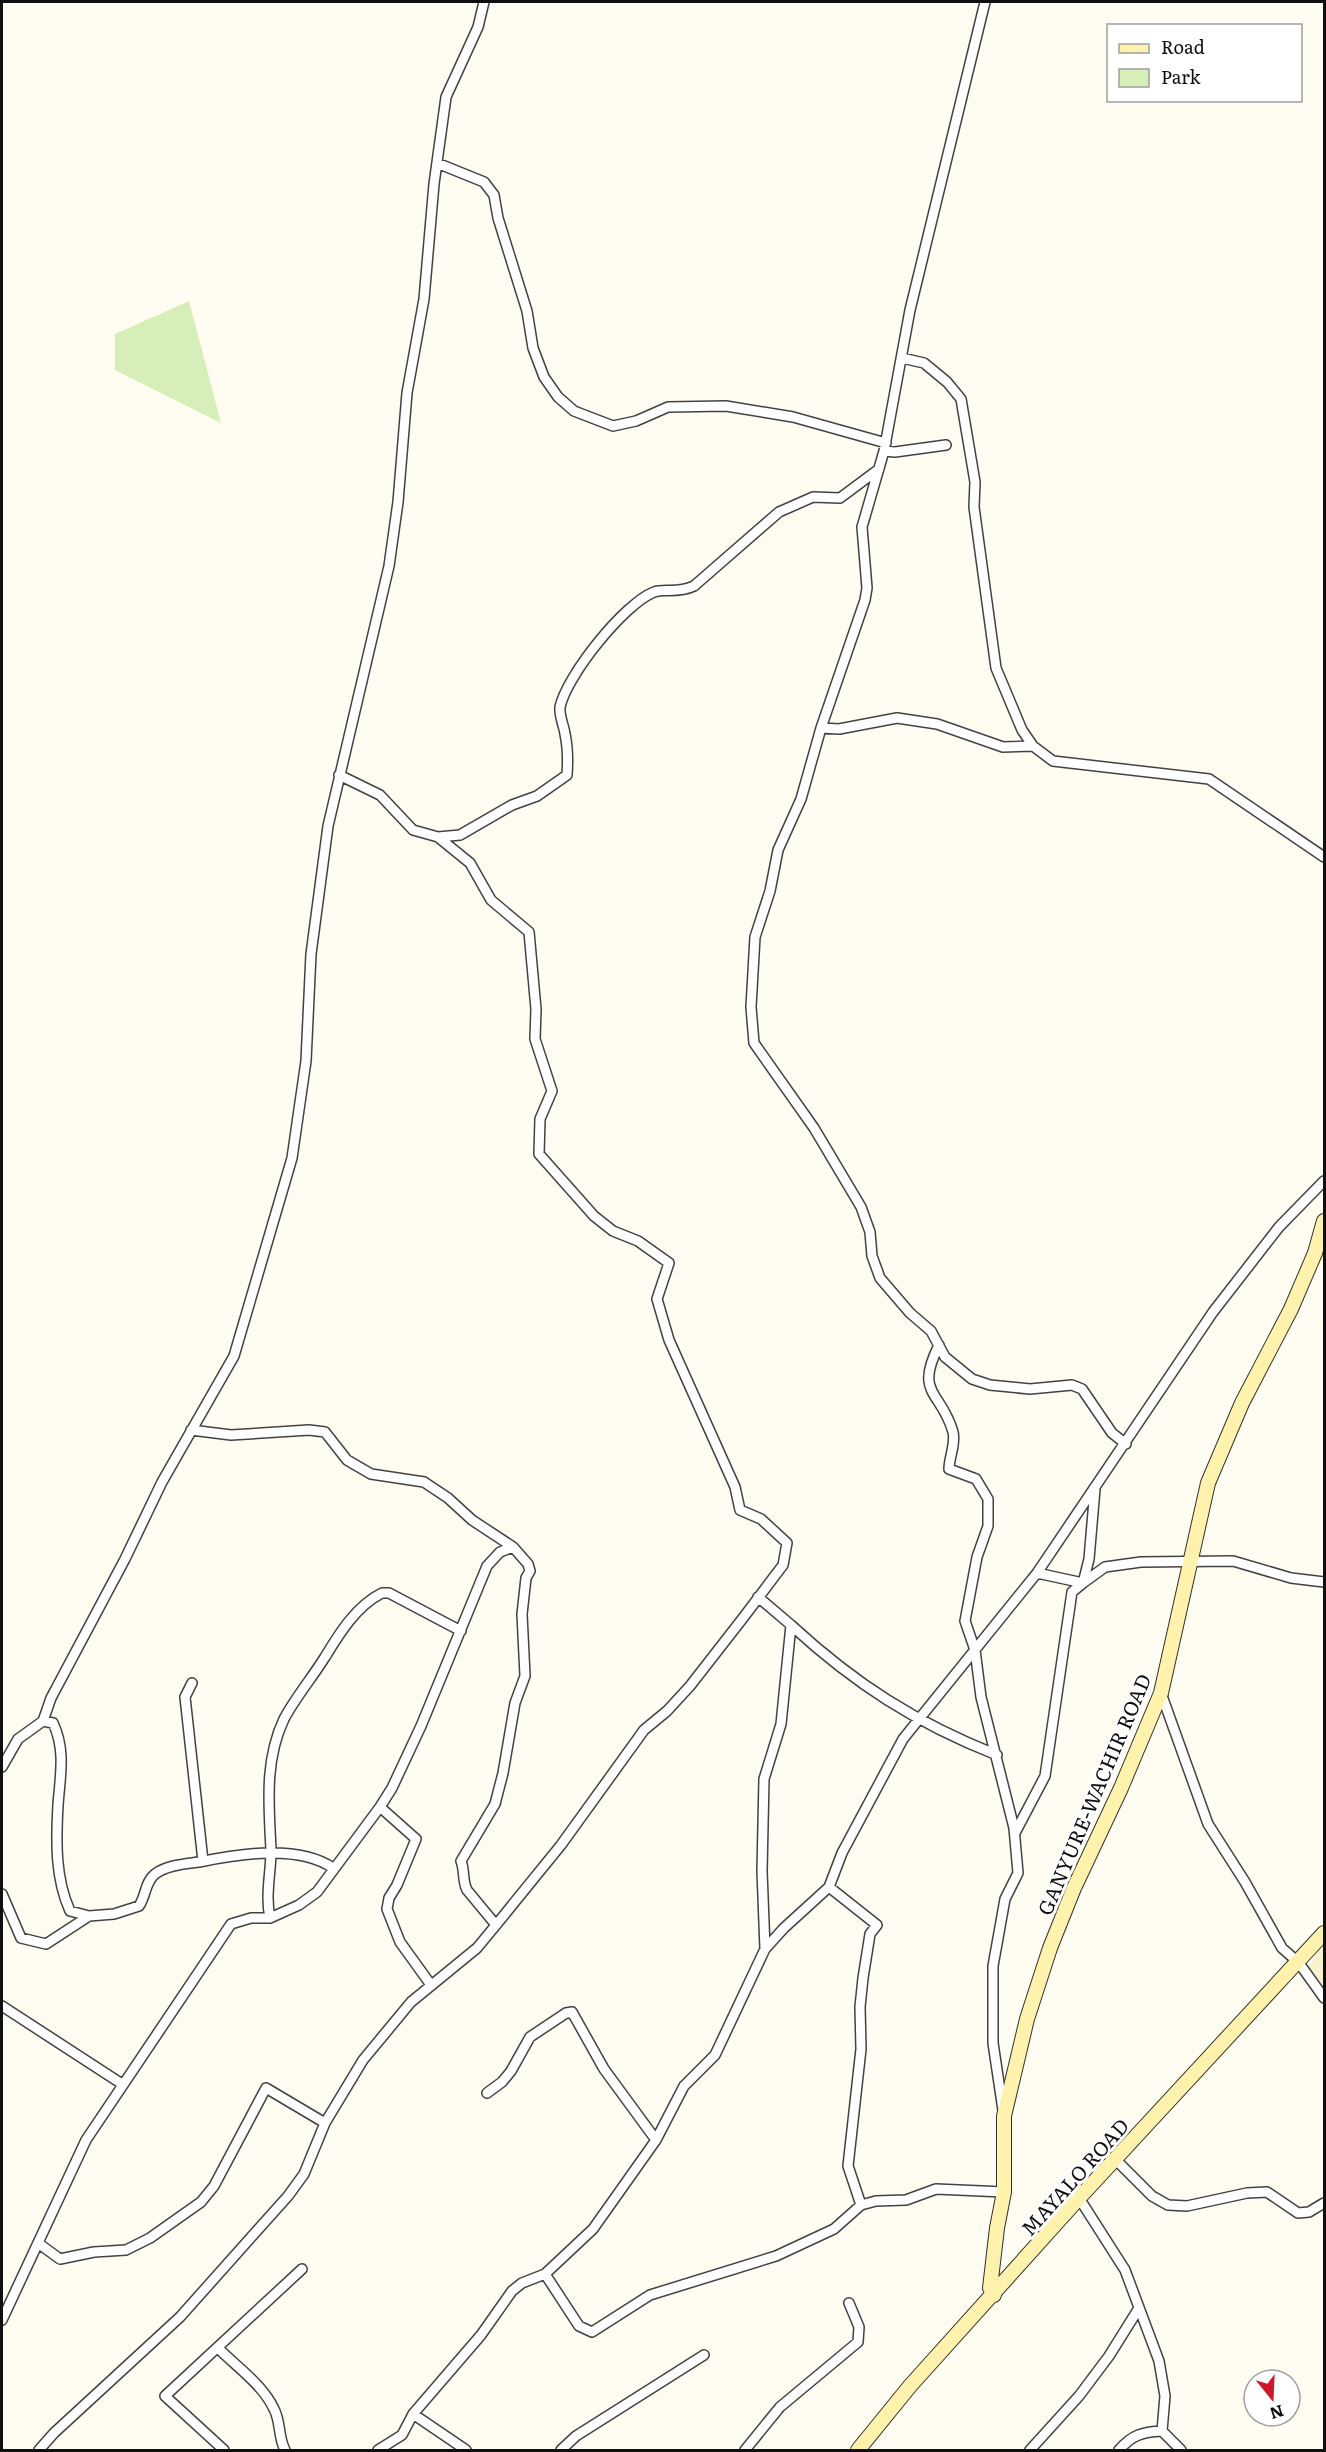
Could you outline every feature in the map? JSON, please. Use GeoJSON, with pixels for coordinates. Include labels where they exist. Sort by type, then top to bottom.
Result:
{"type":"FeatureCollection","features":[{"type":"Feature","properties":{"kind":"street"},"geometry":{"type":"LineString","coordinates":[[2,1767],[18,1739],[42,1721],[51,1698],[190,1431],[234,1356],[292,1158],[306,1061],[310,954],[328,826],[389,566],[398,502],[407,393],[424,299],[437,163],[446,97],[478,27],[484,2]]}},
{"type":"Feature","properties":{"kind":"street"},"geometry":{"type":"LineString","coordinates":[[985,2],[933,209],[885,447],[862,527],[867,588],[865,600],[821,728],[801,799],[778,850],[770,891],[755,937],[751,1008],[754,1043],[814,1128],[861,1208],[870,1232],[872,1256],[880,1278],[910,1313],[931,1331],[945,1357],[972,1378],[990,1385],[1030,1389],[1072,1385],[1082,1389],[1112,1433],[1126,1444]]}},
{"type":"Feature","properties":{"kind":"street"},"geometry":{"type":"LineString","coordinates":[[437,163],[484,182],[494,195],[498,218],[527,311],[533,348],[544,377],[558,397],[574,411],[613,426],[636,421],[668,407],[726,406],[793,417],[895,452],[946,445]]}},
{"type":"Feature","properties":{"kind":"street"},"geometry":{"type":"LineString","coordinates":[[902,358],[924,363],[947,382],[961,399],[975,482],[974,507],[996,668],[1022,730],[1033,746],[1053,761],[1209,779],[1324,857]]}},
{"type":"Feature","properties":{"kind":"street"},"geometry":{"type":"LineString","coordinates":[[339,775],[380,795],[413,830],[438,837],[460,835],[512,805],[537,796],[567,775],[568,756],[560,710],[564,695],[586,657],[640,600],[657,591],[681,592],[694,586],[779,512],[813,497],[840,498],[879,469]]}},
{"type":"Feature","properties":{"kind":"street"},"geometry":{"type":"LineString","coordinates":[[821,728],[839,729],[897,718],[937,724],[1003,747],[1033,746]]}},
{"type":"Feature","properties":{"kind":"street"},"geometry":{"type":"LineString","coordinates":[[39,2451],[54,2433],[180,2317],[281,2204],[303,2174],[325,2123],[363,2060],[411,2002],[477,1948],[561,1845],[644,1730],[667,1711],[690,1686],[783,1565],[787,1543],[761,1519],[741,1510],[735,1488],[669,1340],[657,1299],[669,1263],[638,1241],[613,1231],[594,1216],[539,1154],[540,1119],[552,1091],[535,1039],[536,1009],[529,932],[491,900],[470,863],[438,837]]}},
{"type":"Feature","properties":{"kind":"street"},"geometry":{"type":"LineString","coordinates":[[378,2451],[402,2435],[413,2414],[481,2335],[513,2291],[522,2283],[545,2274],[593,2229],[656,2140],[684,2086],[715,2055],[765,1949],[784,1928],[829,1887],[842,1853],[903,1739],[1037,1573],[1213,1312],[1279,1227],[1324,1181]]}},
{"type":"Feature","properties":{"kind":"street","name":"GANYURE-WACHIR ROAD"},"geometry":{"type":"LineString","coordinates":[[994,2295],[990,2288],[996,2228],[1004,2192],[1004,2116],[1027,2019],[1050,1948],[1161,1693],[1208,1483],[1242,1403],[1291,1309],[1315,1253],[1324,1221]]}},
{"type":"Feature","properties":{"kind":"street"},"geometry":{"type":"LineString","coordinates":[[939,1345],[928,1368],[928,1377],[935,1400],[953,1432],[955,1442],[949,1457],[949,1469],[976,1479],[988,1500],[988,1526],[977,1557],[965,1621],[975,1650],[981,1696],[1015,1833],[1018,1873],[1005,1899],[993,1966],[993,2043],[1004,2116]]}},
{"type":"Feature","properties":{"kind":"street"},"geometry":{"type":"LineString","coordinates":[[190,1431],[231,1435],[325,1431],[347,1461],[371,1474],[424,1482],[448,1498],[472,1520],[513,1548],[528,1564],[530,1571],[526,1578],[522,1614],[525,1676],[515,1703],[495,1804],[461,1861],[465,1870],[463,1883],[496,1925]]}},
{"type":"Feature","properties":{"kind":"street"},"geometry":{"type":"LineString","coordinates":[[1083,1583],[1089,1559],[1095,1486]]}},
{"type":"Feature","properties":{"kind":"street"},"geometry":{"type":"LineString","coordinates":[[2,2320],[86,2140],[231,1924],[251,1918],[270,1918],[299,1905],[317,1892],[380,1807],[399,1775],[487,1566],[500,1552],[513,1548]]}},
{"type":"Feature","properties":{"kind":"street"},"geometry":{"type":"LineString","coordinates":[[1015,1833],[1045,1776],[1072,1592],[1083,1583],[1105,1567],[1140,1562],[1190,1561],[1233,1561],[1291,1578],[1324,1582]]}},
{"type":"Feature","properties":{"kind":"street"},"geometry":{"type":"LineString","coordinates":[[1037,1573],[1083,1583]]}},
{"type":"Feature","properties":{"kind":"street"},"geometry":{"type":"LineString","coordinates":[[270,1918],[267,1888],[271,1852],[267,1797],[279,1734],[285,1718],[358,1611],[374,1596],[389,1593],[461,1631]]}},
{"type":"Feature","properties":{"kind":"street"},"geometry":{"type":"LineString","coordinates":[[758,1597],[831,1661],[917,1720],[997,1755]]}},
{"type":"Feature","properties":{"kind":"street"},"geometry":{"type":"LineString","coordinates":[[765,1949],[762,1871],[764,1779],[781,1724],[791,1625]]}},
{"type":"Feature","properties":{"kind":"street"},"geometry":{"type":"LineString","coordinates":[[192,1683],[185,1697],[203,1861]]}},
{"type":"Feature","properties":{"kind":"street"},"geometry":{"type":"LineString","coordinates":[[1161,1693],[1208,1824],[1245,1882],[1282,1948],[1299,1963],[1324,1998]]}},
{"type":"Feature","properties":{"kind":"street"},"geometry":{"type":"LineString","coordinates":[[42,1721],[53,1723],[62,1757],[57,1825],[60,1882],[70,1911],[89,1916],[114,1914],[134,1909],[143,1900],[150,1879],[157,1872],[226,1855],[271,1852],[316,1857],[333,1868]]}},
{"type":"Feature","properties":{"kind":"street"},"geometry":{"type":"LineString","coordinates":[[380,1807],[416,1839],[397,1885],[389,1898],[387,1909],[400,1942],[431,1985]]}},
{"type":"Feature","properties":{"kind":"street"},"geometry":{"type":"LineString","coordinates":[[829,1887],[877,1925],[870,1934],[863,1978],[860,2007],[861,2049],[848,2166],[861,2205]]}},
{"type":"Feature","properties":{"kind":"street"},"geometry":{"type":"LineString","coordinates":[[2,1894],[21,1938],[31,1941],[46,1944],[89,1916]]}},
{"type":"Feature","properties":{"kind":"street","name":"MAYALO ROAD"},"geometry":{"type":"LineString","coordinates":[[858,2451],[910,2386],[1079,2198],[1299,1963],[1324,1933]]}},
{"type":"Feature","properties":{"kind":"street"},"geometry":{"type":"LineString","coordinates":[[2,2006],[122,2084]]}},
{"type":"Feature","properties":{"kind":"street"},"geometry":{"type":"LineString","coordinates":[[487,2093],[502,2082],[530,2037],[566,2013],[572,2012],[604,2069],[656,2140]]}},
{"type":"Feature","properties":{"kind":"street"},"geometry":{"type":"LineString","coordinates":[[38,2243],[60,2259],[94,2252],[126,2250],[176,2221],[201,2202],[214,2186],[266,2088],[325,2123]]}},
{"type":"Feature","properties":{"kind":"street"},"geometry":{"type":"LineString","coordinates":[[1115,2159],[1159,2202],[1176,2207],[1259,2192],[1274,2195],[1298,2213],[1309,2212],[1324,2203]]}},
{"type":"Feature","properties":{"kind":"street"},"geometry":{"type":"LineString","coordinates":[[545,2274],[579,2326],[592,2332],[602,2328],[631,2305],[650,2295],[776,2256],[834,2229],[861,2205],[876,2201],[906,2200],[936,2189],[1004,2192]]}},
{"type":"Feature","properties":{"kind":"street"},"geometry":{"type":"LineString","coordinates":[[1079,2198],[1125,2270],[1159,2361],[1165,2396],[1165,2434],[1168,2451]]}},
{"type":"Feature","properties":{"kind":"street"},"geometry":{"type":"LineString","coordinates":[[224,2451],[165,2396],[219,2349],[302,2270]]}},
{"type":"Feature","properties":{"kind":"street"},"geometry":{"type":"LineString","coordinates":[[745,2451],[780,2407],[858,2342],[859,2327],[849,2303]]}},
{"type":"Feature","properties":{"kind":"street"},"geometry":{"type":"LineString","coordinates":[[1030,2451],[1079,2396],[1109,2356],[1139,2308]]}},
{"type":"Feature","properties":{"kind":"street"},"geometry":{"type":"LineString","coordinates":[[219,2349],[270,2401],[278,2418],[280,2437],[285,2451]]}},
{"type":"Feature","properties":{"kind":"street"},"geometry":{"type":"LineString","coordinates":[[561,2451],[576,2436],[704,2355]]}},
{"type":"Feature","properties":{"kind":"street"},"geometry":{"type":"LineString","coordinates":[[413,2414],[466,2451]]}},
{"type":"Feature","properties":{"kind":"street"},"geometry":{"type":"LineString","coordinates":[[1119,2451],[1127,2440],[1142,2432],[1165,2434],[1181,2451]]}},
{"type":"Feature","properties":{"kind":"street"},"geometry":{"type":"LineString","coordinates":[[1036,2442],[1043,2451]]}},
{"type":"Feature","properties":{"kind":"shaded area"},"geometry":{"type":"Polygon","coordinates":[[[1324,1942],[1324,1992],[1308,1968],[1324,1942]]]}},
{"type":"Feature","properties":{"kind":"green space"},"geometry":{"type":"Polygon","coordinates":[[[189,301],[221,423],[115,370],[115,334],[189,301]]]}}]}
